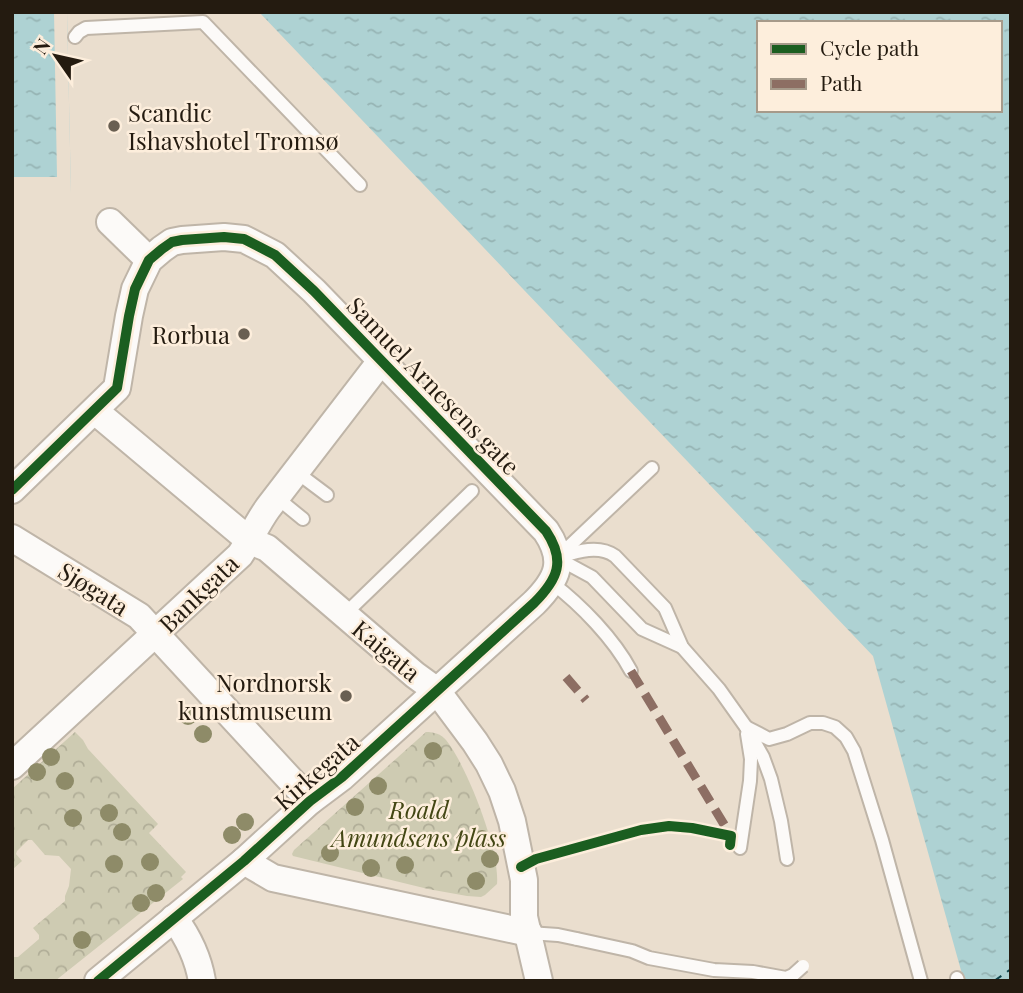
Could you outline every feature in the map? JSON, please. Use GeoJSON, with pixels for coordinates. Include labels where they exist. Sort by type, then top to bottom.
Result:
{"type":"FeatureCollection","features":[{"type":"Feature","properties":{"kind":"street"},"geometry":{"type":"LineString","coordinates":[[12,490],[117,388],[135,289],[149,260],[103,223]]}},
{"type":"Feature","properties":{"kind":"street","name":"Samuel Arnesens gate"},"geometry":{"type":"LineString","coordinates":[[149,260],[172,242],[224,237],[244,239],[279,258],[546,531],[556,549],[554,570]]}},
{"type":"Feature","properties":{"kind":"street","name":"Bankgata"},"geometry":{"type":"LineString","coordinates":[[12,766],[236,559],[250,541],[257,522],[295,470],[381,362]]}},
{"type":"Feature","properties":{"kind":"street","name":"Kaigata"},"geometry":{"type":"LineString","coordinates":[[95,411],[250,541],[267,548],[437,691],[482,753],[502,791],[512,821],[524,880],[524,917],[539,981]]}},
{"type":"Feature","properties":{"kind":"street","name":"Sjøgata"},"geometry":{"type":"LineString","coordinates":[[12,538],[139,616],[310,801]]}},
{"type":"Feature","properties":{"kind":"street","name":"Kirkegata"},"geometry":{"type":"LineString","coordinates":[[110,977],[174,918],[244,861],[310,801],[342,777],[534,603],[554,570]]}},
{"type":"Feature","properties":{"kind":"street"},"geometry":{"type":"LineString","coordinates":[[244,861],[273,878],[529,933]]}},
{"type":"Feature","properties":{"kind":"street"},"geometry":{"type":"LineString","coordinates":[[174,918],[192,948],[202,981]]}},
{"type":"Feature","properties":{"kind":"lane"},"geometry":{"type":"LineString","coordinates":[[193,12],[360,185]]}},
{"type":"Feature","properties":{"kind":"lane"},"geometry":{"type":"LineString","coordinates":[[75,37],[86,28],[203,22]]}},
{"type":"Feature","properties":{"kind":"lane"},"geometry":{"type":"LineString","coordinates":[[554,570],[652,468]]}},
{"type":"Feature","properties":{"kind":"lane"},"geometry":{"type":"LineString","coordinates":[[295,470],[327,495]]}},
{"type":"Feature","properties":{"kind":"lane"},"geometry":{"type":"LineString","coordinates":[[345,614],[472,491]]}},
{"type":"Feature","properties":{"kind":"lane"},"geometry":{"type":"LineString","coordinates":[[276,497],[303,519]]}},
{"type":"Feature","properties":{"kind":"lane"},"geometry":{"type":"LineString","coordinates":[[554,570],[586,549],[610,552],[665,608],[681,647],[719,689],[763,757],[771,779],[783,838],[781,857]]}},
{"type":"Feature","properties":{"kind":"lane"},"geometry":{"type":"LineString","coordinates":[[554,570],[592,577],[642,629],[681,647]]}},
{"type":"Feature","properties":{"kind":"lane","name":"Samuel Arnesens gate"},"geometry":{"type":"LineString","coordinates":[[554,570],[572,598],[622,654],[631,671]]}},
{"type":"Feature","properties":{"kind":"lane"},"geometry":{"type":"LineString","coordinates":[[746,727],[769,739],[810,723],[823,723],[835,727],[846,737],[882,840],[920,981]]}},
{"type":"Feature","properties":{"kind":"lane"},"geometry":{"type":"LineString","coordinates":[[740,848],[751,760],[746,727]]}},
{"type":"Feature","properties":{"kind":"lane"},"geometry":{"type":"LineString","coordinates":[[529,933],[558,935],[714,971],[753,972],[786,978],[803,966]]}},
{"type":"Feature","properties":{"kind":"green space"},"geometry":{"type":"Polygon","coordinates":[[[75,732],[158,824],[149,833],[186,872],[181,877],[183,879],[55,981],[12,981],[12,955],[18,957],[39,939],[33,928],[65,901],[71,869],[59,856],[45,855],[32,840],[28,840],[16,854],[22,861],[12,870],[12,789],[75,732]]]}},
{"type":"Feature","properties":{"kind":"green space","name":"Roald Amundsens plass"},"geometry":{"type":"Polygon","coordinates":[[[426,732],[444,738],[472,788],[488,831],[497,869],[497,884],[481,897],[467,896],[293,856],[294,850],[426,732]]]}},
{"type":"Feature","properties":{"kind":"water"},"geometry":{"type":"Polygon","coordinates":[[[12,12],[67,12],[71,193],[12,193],[12,12]]]}},
{"type":"Feature","properties":{"kind":"water"},"geometry":{"type":"Polygon","coordinates":[[[259,12],[1011,12],[1011,981],[964,981],[873,656],[259,12]]]}},
{"type":"Feature","properties":{"kind":"pier"},"geometry":{"type":"Polygon","coordinates":[[[54,12],[67,12],[71,193],[12,193],[12,177],[57,177],[54,12]]]}},
{"type":"Feature","properties":{"kind":"ferry route"},"geometry":{"type":"LineString","coordinates":[[994,981],[1011,969]]}},
{"type":"Feature","properties":{"kind":"marked path"},"geometry":{"type":"LineString","coordinates":[[631,671],[731,836]]}},
{"type":"Feature","properties":{"kind":"marked path"},"geometry":{"type":"LineString","coordinates":[[566,677],[586,700]]}},
{"type":"Feature","properties":{"kind":"cycle path"},"geometry":{"type":"LineString","coordinates":[[12,490],[117,388],[135,289],[149,260],[172,242],[224,237],[244,239],[275,255],[314,291],[546,531],[556,552],[554,578],[534,603],[342,777],[310,801],[244,861],[98,981]]}},
{"type":"Feature","properties":{"kind":"cycle path"},"geometry":{"type":"LineString","coordinates":[[521,867],[536,859],[641,830],[669,826],[731,836],[730,845]]}},
{"type":"Feature","properties":{"kind":"place","name":"Scandic Ishavshotel Tromsø"},"geometry":{"type":"Point","coordinates":[114,126]}},
{"type":"Feature","properties":{"kind":"place","name":"Rorbua"},"geometry":{"type":"Point","coordinates":[244,334]}},
{"type":"Feature","properties":{"kind":"place","name":"Nordnorsk kunstmuseum"},"geometry":{"type":"Point","coordinates":[346,696]}}]}
